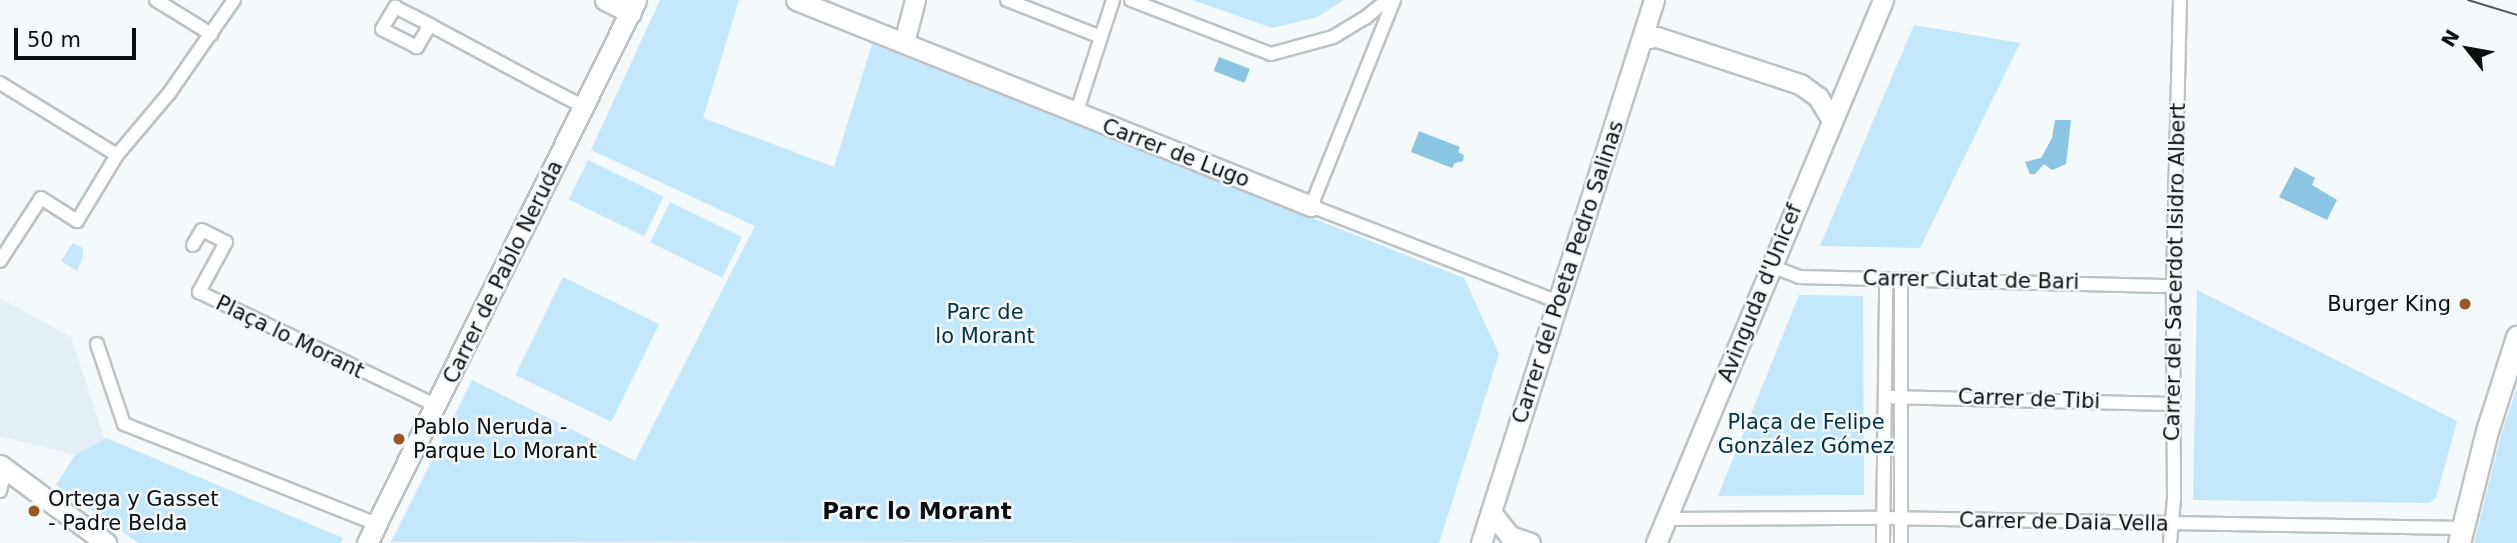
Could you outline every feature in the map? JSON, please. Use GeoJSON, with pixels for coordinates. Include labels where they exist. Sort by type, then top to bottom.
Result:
{"type":"FeatureCollection","features":[{"type":"Feature","properties":{"kind":"main road"},"geometry":{"type":"LineString","coordinates":[[605,0],[634,6]]}},
{"type":"Feature","properties":{"kind":"main road","name":"Carrer de Lugo"},"geometry":{"type":"LineString","coordinates":[[796,0],[1076,114],[1311,205]]}},
{"type":"Feature","properties":{"kind":"main road"},"geometry":{"type":"LineString","coordinates":[[904,42],[915,0]]}},
{"type":"Feature","properties":{"kind":"main road","name":"Carrer del Poeta Pedro Salinas"},"geometry":{"type":"LineString","coordinates":[[1481,543],[1654,0]]}},
{"type":"Feature","properties":{"kind":"main road","name":"Avinguda d'Unicef"},"geometry":{"type":"LineString","coordinates":[[1656,543],[1883,0]]}},
{"type":"Feature","properties":{"kind":"main road","name":"Carrer de Pablo Neruda"},"geometry":{"type":"LineString","coordinates":[[367,543],[634,6]]}},
{"type":"Feature","properties":{"kind":"main road"},"geometry":{"type":"LineString","coordinates":[[1642,38],[1657,37],[1800,84],[1818,97],[1832,119]]}},
{"type":"Feature","properties":{"kind":"main road"},"geometry":{"type":"LineString","coordinates":[[2461,536],[2487,431],[2517,337]]}},
{"type":"Feature","properties":{"kind":"main road"},"geometry":{"type":"LineString","coordinates":[[3,466],[106,543]]}},
{"type":"Feature","properties":{"kind":"main road"},"geometry":{"type":"LineString","coordinates":[[1491,512],[1510,536],[1530,543]]}},
{"type":"Feature","properties":{"kind":"street"},"geometry":{"type":"LineString","coordinates":[[156,0],[211,34]]}},
{"type":"Feature","properties":{"kind":"street"},"geometry":{"type":"LineString","coordinates":[[0,261],[41,198],[78,220],[117,155],[170,92],[234,0]]}},
{"type":"Feature","properties":{"kind":"street"},"geometry":{"type":"LineString","coordinates":[[1007,0],[1101,37]]}},
{"type":"Feature","properties":{"kind":"street"},"geometry":{"type":"LineString","coordinates":[[1076,114],[1113,0]]}},
{"type":"Feature","properties":{"kind":"street"},"geometry":{"type":"LineString","coordinates":[[1131,0],[1270,54],[1333,37],[1365,18],[1387,0]]}},
{"type":"Feature","properties":{"kind":"street"},"geometry":{"type":"LineString","coordinates":[[1311,205],[1394,0]]}},
{"type":"Feature","properties":{"kind":"street","name":"Carrer del Sacerdot Isidro Albert"},"geometry":{"type":"LineString","coordinates":[[2170,543],[2180,0]]}},
{"type":"Feature","properties":{"kind":"street"},"geometry":{"type":"LineString","coordinates":[[430,25],[584,107]]}},
{"type":"Feature","properties":{"kind":"street"},"geometry":{"type":"LineString","coordinates":[[0,83],[117,155]]}},
{"type":"Feature","properties":{"kind":"street","name":"Carrer de Lugo"},"geometry":{"type":"LineString","coordinates":[[1311,205],[1558,302]]}},
{"type":"Feature","properties":{"kind":"street","name":"Plaça lo Morant"},"geometry":{"type":"LineString","coordinates":[[193,245],[202,230],[226,242],[199,292],[437,406]]}},
{"type":"Feature","properties":{"kind":"street","name":"Carrer Ciutat de Bari"},"geometry":{"type":"LineString","coordinates":[[1771,266],[1799,277],[2173,286]]}},
{"type":"Feature","properties":{"kind":"street"},"geometry":{"type":"LineString","coordinates":[[1883,543],[1886,279]]}},
{"type":"Feature","properties":{"kind":"street"},"geometry":{"type":"LineString","coordinates":[[1900,279],[1901,543]]}},
{"type":"Feature","properties":{"kind":"street"},"geometry":{"type":"LineString","coordinates":[[97,344],[124,424],[377,524]]}},
{"type":"Feature","properties":{"kind":"street","name":"Carrer de Tibi"},"geometry":{"type":"LineString","coordinates":[[1885,397],[1900,395],[2173,404]]}},
{"type":"Feature","properties":{"kind":"street"},"geometry":{"type":"LineString","coordinates":[[0,491],[3,466]]}},
{"type":"Feature","properties":{"kind":"street","name":"Carrer de Daia Vella"},"geometry":{"type":"LineString","coordinates":[[1666,519],[1884,518],[2172,524],[2461,536]]}},
{"type":"Feature","properties":{"kind":"shaded area"},"geometry":{"type":"Polygon","coordinates":[[[1219,57],[1250,69],[1244,83],[1214,71],[1219,57]]]}},
{"type":"Feature","properties":{"kind":"shaded area"},"geometry":{"type":"Polygon","coordinates":[[[2055,120],[2071,120],[2066,164],[2052,170],[2044,164],[2035,174],[2030,174],[2025,162],[2041,158],[2052,138],[2055,120]]]}},
{"type":"Feature","properties":{"kind":"shaded area"},"geometry":{"type":"Polygon","coordinates":[[[1419,131],[1460,147],[1458,152],[1464,155],[1463,161],[1455,163],[1452,168],[1411,152],[1419,131]]]}},
{"type":"Feature","properties":{"kind":"shaded area"},"geometry":{"type":"Polygon","coordinates":[[[2295,167],[2315,178],[2312,185],[2337,200],[2327,220],[2279,197],[2295,167]]]}},
{"type":"Feature","properties":{"kind":"shaded area"},"geometry":{"type":"Polygon","coordinates":[[[0,298],[71,337],[104,438],[75,455],[0,436],[0,298]]]}},
{"type":"Feature","properties":{"kind":"green space","name":"Parc de lo Morant"},"geometry":{"type":"Polygon","coordinates":[[[660,0],[739,0],[703,118],[834,167],[872,44],[1464,278],[1499,354],[1439,543],[391,542],[472,380],[635,461],[755,226],[591,150],[660,0]]]}},
{"type":"Feature","properties":{"kind":"green space"},"geometry":{"type":"Polygon","coordinates":[[[1192,0],[1344,0],[1317,17],[1273,28],[1192,0]]]}},
{"type":"Feature","properties":{"kind":"green space"},"geometry":{"type":"Polygon","coordinates":[[[1914,25],[2020,43],[1920,248],[1820,246],[1914,25]]]}},
{"type":"Feature","properties":{"kind":"green space"},"geometry":{"type":"Polygon","coordinates":[[[588,160],[663,197],[644,236],[569,200],[588,160]]]}},
{"type":"Feature","properties":{"kind":"green space"},"geometry":{"type":"Polygon","coordinates":[[[670,202],[742,237],[722,278],[650,242],[670,202]]]}},
{"type":"Feature","properties":{"kind":"green space"},"geometry":{"type":"Polygon","coordinates":[[[73,243],[83,248],[77,271],[61,261],[73,243]]]}},
{"type":"Feature","properties":{"kind":"green space"},"geometry":{"type":"Polygon","coordinates":[[[563,277],[659,324],[611,422],[515,375],[563,277]]]}},
{"type":"Feature","properties":{"kind":"green space"},"geometry":{"type":"Polygon","coordinates":[[[2197,290],[2457,421],[2436,498],[2429,503],[2193,500],[2197,290]]]}},
{"type":"Feature","properties":{"kind":"green space","name":"Plaça de Felipe González Gómez"},"geometry":{"type":"Polygon","coordinates":[[[1799,295],[1863,296],[1864,495],[1718,496],[1799,295]]]}},
{"type":"Feature","properties":{"kind":"green space"},"geometry":{"type":"Polygon","coordinates":[[[2517,387],[2517,543],[2474,543],[2501,435],[2517,387]]]}},
{"type":"Feature","properties":{"kind":"green space"},"geometry":{"type":"Polygon","coordinates":[[[106,438],[343,538],[341,543],[138,543],[56,485],[75,455],[106,438]]]}},
{"type":"Feature","properties":{"kind":"tram line"},"geometry":{"type":"LineString","coordinates":[[2468,0],[2517,15]]}},
{"type":"Feature","properties":{"kind":"place","name":"Burger King"},"geometry":{"type":"Point","coordinates":[2465,304]}},
{"type":"Feature","properties":{"kind":"place","name":"Pablo Neruda - Parque Lo Morant"},"geometry":{"type":"Point","coordinates":[399,439]}},
{"type":"Feature","properties":{"kind":"place","name":"Ortega y Gasset - Padre Belda"},"geometry":{"type":"Point","coordinates":[34,511]}},
{"type":"Feature","properties":{"kind":"district","name":"Parc lo Morant"},"geometry":{"type":"Point","coordinates":[917,511]}}]}
